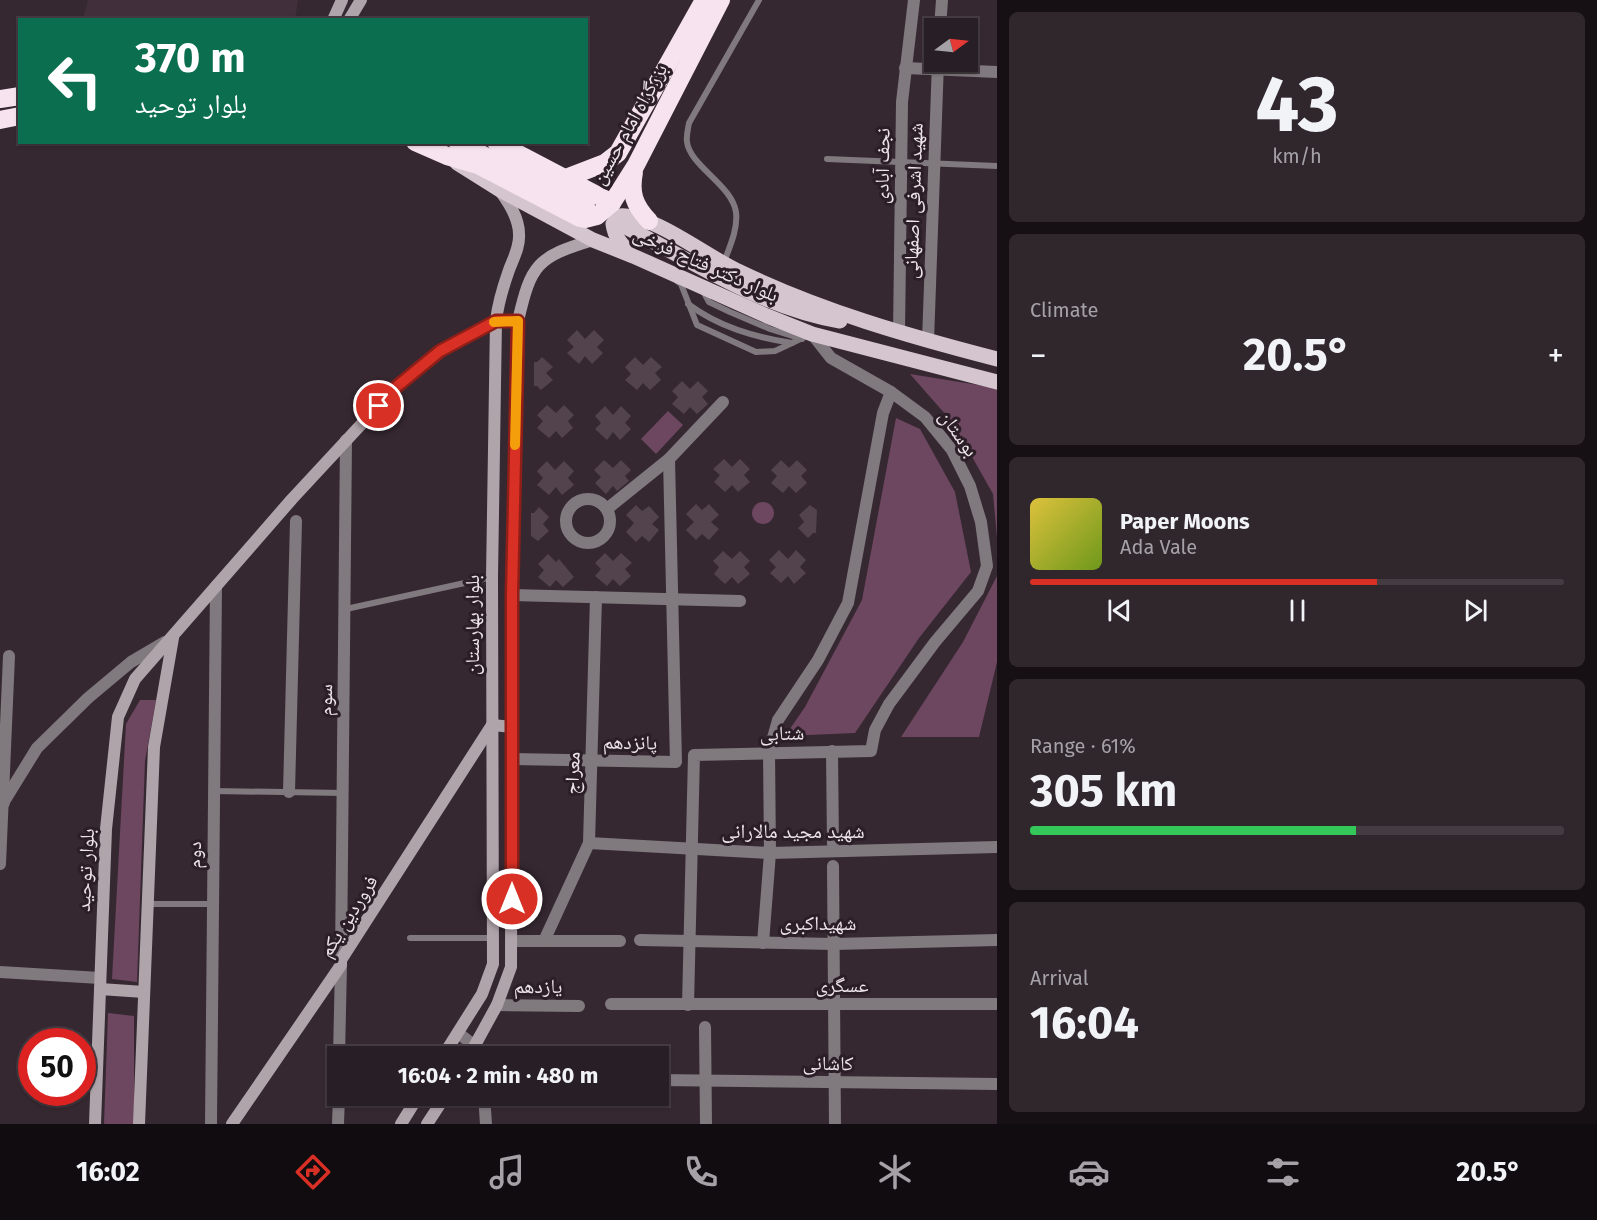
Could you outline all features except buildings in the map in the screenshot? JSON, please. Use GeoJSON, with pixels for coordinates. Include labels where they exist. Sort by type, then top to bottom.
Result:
{"type":"FeatureCollection","features":[{"type":"Feature","properties":{"kind":"highway","name":"بزرگراه امام حسین"},"geometry":{"type":"LineString","coordinates":[[452,149],[580,218],[597,216],[612,203],[636,165],[667,85],[704,0]]}},
{"type":"Feature","properties":{"kind":"highway","name":"بزرگراه امام حسین"},"geometry":{"type":"LineString","coordinates":[[566,178],[605,163],[618,153],[667,85],[721,0]]}},
{"type":"Feature","properties":{"kind":"highway"},"geometry":{"type":"LineString","coordinates":[[0,99],[18,96]]}},
{"type":"Feature","properties":{"kind":"highway"},"geometry":{"type":"LineString","coordinates":[[0,120],[18,116]]}},
{"type":"Feature","properties":{"kind":"highway","name":"بلوار دکتر فتاح فرخی"},"geometry":{"type":"LineString","coordinates":[[426,144],[452,149]]}},
{"type":"Feature","properties":{"kind":"highway"},"geometry":{"type":"LineString","coordinates":[[500,144],[612,203]]}},
{"type":"Feature","properties":{"kind":"highway"},"geometry":{"type":"LineString","coordinates":[[452,149],[586,206]]}},
{"type":"Feature","properties":{"kind":"highway"},"geometry":{"type":"LineString","coordinates":[[636,165],[632,186],[633,199],[649,221]]}},
{"type":"Feature","properties":{"kind":"main road"},"geometry":{"type":"LineString","coordinates":[[334,18],[342,0]]}},
{"type":"Feature","properties":{"kind":"main road"},"geometry":{"type":"LineString","coordinates":[[350,18],[361,0]]}},
{"type":"Feature","properties":{"kind":"main road","name":"بلوار دکتر فتاح فرخی"},"geometry":{"type":"LineString","coordinates":[[452,149],[500,190],[593,240],[699,285],[807,336],[997,382]]}},
{"type":"Feature","properties":{"kind":"main road","name":"بلوار بهارستان"},"geometry":{"type":"LineString","coordinates":[[450,1046],[482,994],[493,964],[492,577],[496,321],[498,303],[518,247],[519,234],[517,222],[500,190]]}},
{"type":"Feature","properties":{"kind":"main road","name":"بلوار دکتر فتاح فرخی"},"geometry":{"type":"LineString","coordinates":[[633,256],[619,242],[614,232],[614,224],[619,216],[630,215],[649,221],[723,263],[813,304],[892,331],[997,359]]}},
{"type":"Feature","properties":{"kind":"main road"},"geometry":{"type":"LineString","coordinates":[[626,227],[774,303],[815,317],[892,331]]}},
{"type":"Feature","properties":{"kind":"main road","name":"بلوار بهارستان"},"geometry":{"type":"LineString","coordinates":[[478,1046],[511,967],[512,595],[518,321],[525,293],[536,268],[568,248],[593,240]]}},
{"type":"Feature","properties":{"kind":"main road"},"geometry":{"type":"LineString","coordinates":[[496,321],[518,321]]}},
{"type":"Feature","properties":{"kind":"main road","name":"بلوار توحید"},"geometry":{"type":"LineString","coordinates":[[95,1124],[106,829],[117,717],[135,679],[292,499],[395,388],[440,351],[496,321]]}},
{"type":"Feature","properties":{"kind":"main road","name":"بلوار توحید"},"geometry":{"type":"LineString","coordinates":[[139,1124],[154,747],[174,637]]}},
{"type":"Feature","properties":{"kind":"main road"},"geometry":{"type":"LineString","coordinates":[[492,724],[512,727]]}},
{"type":"Feature","properties":{"kind":"main road","name":"فروردین یکم"},"geometry":{"type":"LineString","coordinates":[[232,1124],[341,962],[492,724]]}},
{"type":"Feature","properties":{"kind":"main road"},"geometry":{"type":"LineString","coordinates":[[100,984],[144,992]]}},
{"type":"Feature","properties":{"kind":"main road"},"geometry":{"type":"LineString","coordinates":[[401,1124],[412,1106]]}},
{"type":"Feature","properties":{"kind":"main road"},"geometry":{"type":"LineString","coordinates":[[427,1124],[439,1106]]}},
{"type":"Feature","properties":{"kind":"street","name":"نجف آبادی"},"geometry":{"type":"LineString","coordinates":[[892,331],[905,68],[914,0]]}},
{"type":"Feature","properties":{"kind":"street"},"geometry":{"type":"LineString","coordinates":[[941,18],[942,0]]}},
{"type":"Feature","properties":{"kind":"street"},"geometry":{"type":"LineString","coordinates":[[905,68],[924,66]]}},
{"type":"Feature","properties":{"kind":"street"},"geometry":{"type":"LineString","coordinates":[[978,70],[997,72]]}},
{"type":"Feature","properties":{"kind":"street","name":"شهید اشرفی اصفهانی"},"geometry":{"type":"LineString","coordinates":[[927,341],[937,72]]}},
{"type":"Feature","properties":{"kind":"street","name":"بوستان"},"geometry":{"type":"LineString","coordinates":[[807,336],[831,358],[891,392],[925,417],[952,450],[970,486],[981,522],[987,566],[978,591],[935,642],[889,704],[875,730],[871,751]]}},
{"type":"Feature","properties":{"kind":"street"},"geometry":{"type":"LineString","coordinates":[[763,943],[770,853],[769,752],[778,720],[818,660],[848,603],[883,413],[891,392]]}},
{"type":"Feature","properties":{"kind":"street"},"geometry":{"type":"LineString","coordinates":[[607,509],[669,459],[723,402]]}},
{"type":"Feature","properties":{"kind":"street","name":"سوم"},"geometry":{"type":"LineString","coordinates":[[341,962],[346,440]]}},
{"type":"Feature","properties":{"kind":"street"},"geometry":{"type":"LineString","coordinates":[[669,459],[672,599]]}},
{"type":"Feature","properties":{"kind":"street"},"geometry":{"type":"LineString","coordinates":[[289,792],[296,521]]}},
{"type":"Feature","properties":{"kind":"street","name":"دوم"},"geometry":{"type":"LineString","coordinates":[[211,1124],[216,586]]}},
{"type":"Feature","properties":{"kind":"street"},"geometry":{"type":"LineString","coordinates":[[512,595],[740,601]]}},
{"type":"Feature","properties":{"kind":"street","name":"معراج"},"geometry":{"type":"LineString","coordinates":[[544,941],[589,843],[596,597]]}},
{"type":"Feature","properties":{"kind":"street","name":"پانزدهم"},"geometry":{"type":"LineString","coordinates":[[512,759],[676,762],[672,599]]}},
{"type":"Feature","properties":{"kind":"street"},"geometry":{"type":"LineString","coordinates":[[4,803],[37,748],[88,698],[131,662],[174,637]]}},
{"type":"Feature","properties":{"kind":"street"},"geometry":{"type":"LineString","coordinates":[[0,864],[9,656]]}},
{"type":"Feature","properties":{"kind":"street"},"geometry":{"type":"LineString","coordinates":[[832,751],[833,844]]}},
{"type":"Feature","properties":{"kind":"street","name":"شتابی"},"geometry":{"type":"LineString","coordinates":[[692,849],[694,755],[871,751]]}},
{"type":"Feature","properties":{"kind":"street","name":"شهید مجید مالارانی"},"geometry":{"type":"LineString","coordinates":[[589,843],[770,853],[997,847]]}},
{"type":"Feature","properties":{"kind":"street"},"geometry":{"type":"LineString","coordinates":[[611,1005],[688,1005],[692,849]]}},
{"type":"Feature","properties":{"kind":"street"},"geometry":{"type":"LineString","coordinates":[[833,866],[835,1124]]}},
{"type":"Feature","properties":{"kind":"street"},"geometry":{"type":"LineString","coordinates":[[512,941],[620,940]]}},
{"type":"Feature","properties":{"kind":"street","name":"شهیداکبری"},"geometry":{"type":"LineString","coordinates":[[639,940],[834,944],[997,940]]}},
{"type":"Feature","properties":{"kind":"street"},"geometry":{"type":"LineString","coordinates":[[339,1046],[341,962]]}},
{"type":"Feature","properties":{"kind":"street"},"geometry":{"type":"LineString","coordinates":[[0,972],[100,984]]}},
{"type":"Feature","properties":{"kind":"street","name":"عسگری"},"geometry":{"type":"LineString","coordinates":[[688,1005],[997,1004]]}},
{"type":"Feature","properties":{"kind":"street","name":"یازدهم"},"geometry":{"type":"LineString","coordinates":[[497,1005],[579,1005]]}},
{"type":"Feature","properties":{"kind":"street"},"geometry":{"type":"LineString","coordinates":[[705,1027],[706,1124]]}},
{"type":"Feature","properties":{"kind":"street"},"geometry":{"type":"LineString","coordinates":[[458,1033],[469,1046]]}},
{"type":"Feature","properties":{"kind":"street","name":"کاشانی"},"geometry":{"type":"LineString","coordinates":[[669,1080],[997,1084]]}},
{"type":"Feature","properties":{"kind":"street"},"geometry":{"type":"LineString","coordinates":[[338,1124],[339,1106]]}},
{"type":"Feature","properties":{"kind":"street"},"geometry":{"type":"LineString","coordinates":[[485,1106],[486,1124]]}},
{"type":"Feature","properties":{"kind":"lane"},"geometry":{"type":"LineString","coordinates":[[723,263],[735,228],[736,215],[733,201],[692,154],[687,142],[689,123],[759,0]]}},
{"type":"Feature","properties":{"kind":"lane"},"geometry":{"type":"LineString","coordinates":[[827,159],[997,166]]}},
{"type":"Feature","properties":{"kind":"lane"},"geometry":{"type":"LineString","coordinates":[[669,272],[681,284],[697,325],[756,352],[775,351],[807,336]]}},
{"type":"Feature","properties":{"kind":"lane"},"geometry":{"type":"LineString","coordinates":[[687,303],[704,316],[725,326],[759,338],[792,343]]}},
{"type":"Feature","properties":{"kind":"lane"},"geometry":{"type":"LineString","coordinates":[[346,609],[492,577]]}},
{"type":"Feature","properties":{"kind":"lane"},"geometry":{"type":"LineString","coordinates":[[214,791],[343,793]]}},
{"type":"Feature","properties":{"kind":"lane"},"geometry":{"type":"LineString","coordinates":[[147,904],[213,904]]}},
{"type":"Feature","properties":{"kind":"lane"},"geometry":{"type":"LineString","coordinates":[[410,938],[494,938]]}},
{"type":"Feature","properties":{"kind":"shaded area"},"geometry":{"type":"Polygon","coordinates":[[[88,0],[298,0],[295,18],[83,18],[88,0]]]}},
{"type":"Feature","properties":{"kind":"shaded area"},"geometry":{"type":"Polygon","coordinates":[[[910,374],[997,388],[997,538],[993,494],[953,423],[910,374]]]}},
{"type":"Feature","properties":{"kind":"shaded area"},"geometry":{"type":"Polygon","coordinates":[[[668,411],[683,425],[656,454],[641,439],[668,411]]]}},
{"type":"Feature","properties":{"kind":"shaded area"},"geometry":{"type":"Polygon","coordinates":[[[896,418],[920,429],[955,492],[971,572],[919,638],[855,733],[785,736],[805,707],[862,600],[896,418]]]}},
{"type":"Feature","properties":{"kind":"shaded area"},"geometry":{"type":"Polygon","coordinates":[[[759,502],[767,502],[774,509],[774,517],[767,524],[759,524],[752,517],[752,509],[759,502]]]}},
{"type":"Feature","properties":{"kind":"shaded area"},"geometry":{"type":"Polygon","coordinates":[[[997,576],[997,662],[979,737],[901,737],[963,642],[997,576]]]}},
{"type":"Feature","properties":{"kind":"shaded area"},"geometry":{"type":"Polygon","coordinates":[[[140,700],[156,700],[145,761],[137,982],[112,979],[126,724],[140,700]]]}},
{"type":"Feature","properties":{"kind":"shaded area"},"geometry":{"type":"Polygon","coordinates":[[[108,1013],[134,1016],[134,1124],[104,1124],[108,1013]]]}},
{"type":"Feature","properties":{"kind":"slow traffic"},"geometry":{"type":"LineString","coordinates":[[494,322],[518,321],[515,445]]}},
{"type":"Feature","properties":{"kind":"route"},"geometry":{"type":"LineString","coordinates":[[379,406],[395,388],[440,351],[496,321],[518,321],[512,595],[512,899]]}}]}
